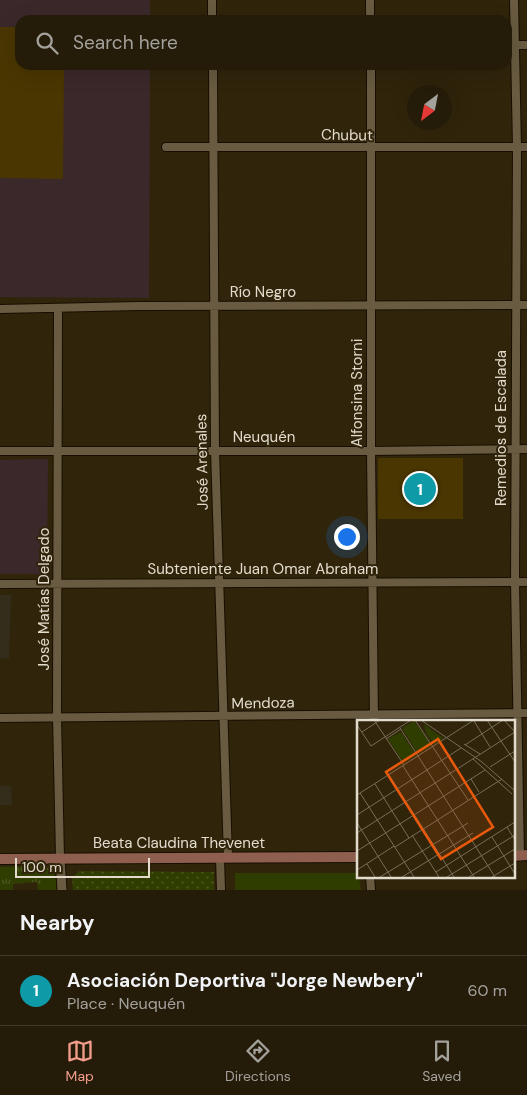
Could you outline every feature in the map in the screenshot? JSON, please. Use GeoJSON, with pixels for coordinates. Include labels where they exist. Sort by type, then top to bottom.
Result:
{"type":"FeatureCollection","features":[{"type":"Feature","properties":{"kind":"main road","name":"Beata Claudina Thevenet"},"geometry":{"type":"LineString","coordinates":[[0,859],[357,857]]}},
{"type":"Feature","properties":{"kind":"street"},"geometry":{"type":"LineString","coordinates":[[212,0],[212,15]]}},
{"type":"Feature","properties":{"kind":"street"},"geometry":{"type":"LineString","coordinates":[[370,0],[370,15]]}},
{"type":"Feature","properties":{"kind":"street","name":"Remedios de Escalada"},"geometry":{"type":"LineString","coordinates":[[512,30],[514,0]]}},
{"type":"Feature","properties":{"kind":"street"},"geometry":{"type":"LineString","coordinates":[[512,45],[527,45]]}},
{"type":"Feature","properties":{"kind":"street","name":"Remedios de Escalada"},"geometry":{"type":"LineString","coordinates":[[512,62],[517,147],[515,582],[520,856]]}},
{"type":"Feature","properties":{"kind":"street","name":"José Arenales"},"geometry":{"type":"LineString","coordinates":[[213,70],[214,450],[224,717],[224,858],[221,890]]}},
{"type":"Feature","properties":{"kind":"street","name":"Alfonsina Storni"},"geometry":{"type":"LineString","coordinates":[[371,70],[370,305],[374,718]]}},
{"type":"Feature","properties":{"kind":"street","name":"Chubut"},"geometry":{"type":"LineString","coordinates":[[166,147],[371,149],[527,147]]}},
{"type":"Feature","properties":{"kind":"street","name":"Río Negro"},"geometry":{"type":"LineString","coordinates":[[0,309],[527,305]]}},
{"type":"Feature","properties":{"kind":"street","name":"José Matías Delgado"},"geometry":{"type":"LineString","coordinates":[[58,308],[57,717],[62,890]]}},
{"type":"Feature","properties":{"kind":"street","name":"Neuquén"},"geometry":{"type":"LineString","coordinates":[[0,450],[371,451],[527,449]]}},
{"type":"Feature","properties":{"kind":"street","name":"Subteniente Juan Omar Abraham"},"geometry":{"type":"LineString","coordinates":[[0,584],[527,582]]}},
{"type":"Feature","properties":{"kind":"street","name":"Mendoza"},"geometry":{"type":"LineString","coordinates":[[0,718],[374,718],[527,713]]}},
{"type":"Feature","properties":{"kind":"shaded area"},"geometry":{"type":"Polygon","coordinates":[[[0,0],[150,0],[150,15],[15,15],[15,70],[150,70],[149,298],[0,297],[0,0]]]}},
{"type":"Feature","properties":{"kind":"shaded area"},"geometry":{"type":"Polygon","coordinates":[[[48,459],[47,574],[0,574],[0,460],[48,459]]]}},
{"type":"Feature","properties":{"kind":"shaded area"},"geometry":{"type":"Polygon","coordinates":[[[0,595],[11,595],[9,659],[0,658],[0,595]]]}},
{"type":"Feature","properties":{"kind":"shaded area"},"geometry":{"type":"Polygon","coordinates":[[[0,786],[11,786],[12,805],[0,805],[0,786]]]}},
{"type":"Feature","properties":{"kind":"green space"},"geometry":{"type":"Polygon","coordinates":[[[44,866],[53,872],[57,890],[38,890],[37,882],[13,884],[13,890],[0,890],[0,867],[44,866]]]}},
{"type":"Feature","properties":{"kind":"green space"},"geometry":{"type":"Polygon","coordinates":[[[79,871],[214,872],[214,890],[73,890],[72,878],[79,871]]]}},
{"type":"Feature","properties":{"kind":"green space"},"geometry":{"type":"Polygon","coordinates":[[[235,873],[357,873],[361,890],[235,890],[235,873]]]}},
{"type":"Feature","properties":{"kind":"building"},"geometry":{"type":"Polygon","coordinates":[[[0,27],[15,27],[15,70],[64,70],[63,179],[0,178],[0,27]]]}},
{"type":"Feature","properties":{"kind":"building"},"geometry":{"type":"Polygon","coordinates":[[[378,458],[463,458],[463,519],[378,519],[378,458]]]}},
{"type":"Feature","properties":{"kind":"place","name":"Asociación Deportiva \"Jorge Newbery\""},"geometry":{"type":"Point","coordinates":[420,489]}}]}
